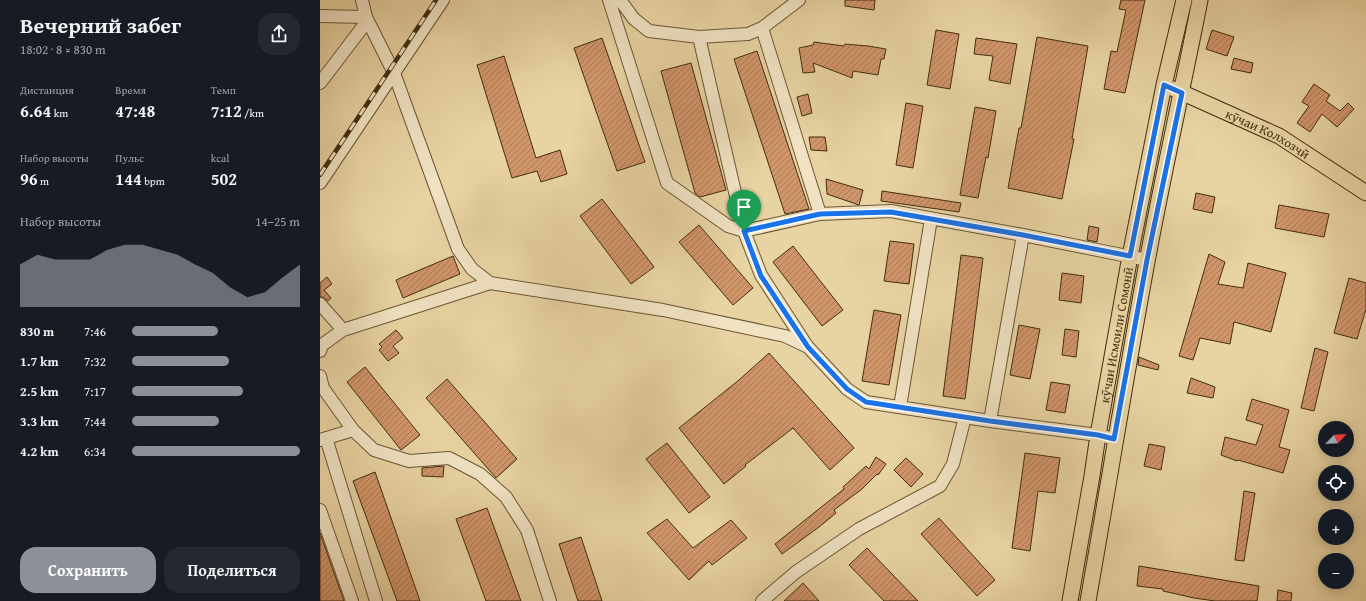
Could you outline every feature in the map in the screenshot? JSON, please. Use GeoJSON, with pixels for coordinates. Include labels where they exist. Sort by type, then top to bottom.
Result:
{"type":"FeatureCollection","features":[{"type":"Feature","properties":{"kind":"main road","name":"кӯчаи Исмоили Сомонӣ"},"geometry":{"type":"LineString","coordinates":[[1070,601],[1130,256],[1164,85],[1184,0]]}},
{"type":"Feature","properties":{"kind":"main road"},"geometry":{"type":"LineString","coordinates":[[1088,601],[1109,479],[1114,439],[1147,260],[1200,0]]}},
{"type":"Feature","properties":{"kind":"main road","name":"кӯчаи Колхозчӣ"},"geometry":{"type":"LineString","coordinates":[[1164,85],[1279,136],[1366,193]]}},
{"type":"Feature","properties":{"kind":"street"},"geometry":{"type":"LineString","coordinates":[[362,0],[366,17],[394,73],[458,248],[472,269],[490,283]]}},
{"type":"Feature","properties":{"kind":"street"},"geometry":{"type":"LineString","coordinates":[[320,183],[443,0]]}},
{"type":"Feature","properties":{"kind":"street"},"geometry":{"type":"LineString","coordinates":[[609,0],[667,183],[728,226],[744,231],[820,214],[891,212],[1023,235],[1147,260]]}},
{"type":"Feature","properties":{"kind":"street"},"geometry":{"type":"LineString","coordinates":[[620,0],[634,19],[649,31],[699,37],[748,34],[762,28],[799,0]]}},
{"type":"Feature","properties":{"kind":"street"},"geometry":{"type":"LineString","coordinates":[[320,16],[366,17]]}},
{"type":"Feature","properties":{"kind":"street"},"geometry":{"type":"LineString","coordinates":[[320,83],[365,24],[366,17]]}},
{"type":"Feature","properties":{"kind":"street"},"geometry":{"type":"LineString","coordinates":[[762,28],[820,214]]}},
{"type":"Feature","properties":{"kind":"street"},"geometry":{"type":"LineString","coordinates":[[699,37],[744,231],[761,276],[808,347],[847,389],[866,402],[990,421],[1098,435],[1114,439]]}},
{"type":"Feature","properties":{"kind":"street"},"geometry":{"type":"LineString","coordinates":[[900,407],[932,219]]}},
{"type":"Feature","properties":{"kind":"street"},"geometry":{"type":"LineString","coordinates":[[990,421],[1023,235]]}},
{"type":"Feature","properties":{"kind":"street"},"geometry":{"type":"LineString","coordinates":[[320,351],[322,345],[343,330],[490,283],[679,314],[786,336],[808,347]]}},
{"type":"Feature","properties":{"kind":"street"},"geometry":{"type":"LineString","coordinates":[[320,304],[343,330]]}},
{"type":"Feature","properties":{"kind":"street"},"geometry":{"type":"LineString","coordinates":[[320,376],[323,388],[353,430],[374,450],[410,461],[449,458],[480,474],[506,497],[527,530],[550,601]]}},
{"type":"Feature","properties":{"kind":"street"},"geometry":{"type":"LineString","coordinates":[[762,601],[796,572],[859,529],[940,486],[953,464],[966,417]]}},
{"type":"Feature","properties":{"kind":"street"},"geometry":{"type":"LineString","coordinates":[[353,430],[323,439],[376,601]]}},
{"type":"Feature","properties":{"kind":"street"},"geometry":{"type":"LineString","coordinates":[[320,510],[352,601]]}},
{"type":"Feature","properties":{"kind":"building"},"geometry":{"type":"Polygon","coordinates":[[[845,0],[875,0],[874,10],[845,6],[845,0]]]}},
{"type":"Feature","properties":{"kind":"building"},"geometry":{"type":"Polygon","coordinates":[[[1121,0],[1145,0],[1125,93],[1104,89],[1111,51],[1117,52],[1126,10],[1119,9],[1121,0]]]}},
{"type":"Feature","properties":{"kind":"building"},"geometry":{"type":"Polygon","coordinates":[[[936,30],[959,34],[950,89],[927,85],[936,30]]]}},
{"type":"Feature","properties":{"kind":"building"},"geometry":{"type":"Polygon","coordinates":[[[1212,30],[1234,37],[1227,56],[1206,49],[1212,30]]]}},
{"type":"Feature","properties":{"kind":"building"},"geometry":{"type":"Polygon","coordinates":[[[1037,37],[1088,46],[1072,139],[1074,139],[1062,199],[1008,188],[1019,128],[1021,128],[1037,37]]]}},
{"type":"Feature","properties":{"kind":"building"},"geometry":{"type":"Polygon","coordinates":[[[602,38],[645,162],[617,171],[574,48],[602,38]]]}},
{"type":"Feature","properties":{"kind":"building"},"geometry":{"type":"Polygon","coordinates":[[[976,38],[1017,44],[1010,84],[989,80],[993,56],[974,54],[976,38]]]}},
{"type":"Feature","properties":{"kind":"building"},"geometry":{"type":"Polygon","coordinates":[[[814,42],[844,46],[845,44],[868,46],[886,49],[884,59],[881,59],[878,75],[853,71],[852,78],[813,63],[815,72],[803,73],[799,48],[813,45],[814,42]]]}},
{"type":"Feature","properties":{"kind":"building"},"geometry":{"type":"Polygon","coordinates":[[[757,51],[809,209],[785,214],[734,59],[757,51]]]}},
{"type":"Feature","properties":{"kind":"building"},"geometry":{"type":"Polygon","coordinates":[[[504,56],[536,158],[560,150],[567,174],[541,182],[537,171],[512,178],[477,65],[504,56]]]}},
{"type":"Feature","properties":{"kind":"building"},"geometry":{"type":"Polygon","coordinates":[[[1234,58],[1253,63],[1251,73],[1231,69],[1234,58]]]}},
{"type":"Feature","properties":{"kind":"building"},"geometry":{"type":"Polygon","coordinates":[[[691,63],[726,190],[700,197],[695,193],[661,71],[691,63]]]}},
{"type":"Feature","properties":{"kind":"building"},"geometry":{"type":"Polygon","coordinates":[[[1314,84],[1330,95],[1326,101],[1340,111],[1348,103],[1354,109],[1337,127],[1322,114],[1310,132],[1297,123],[1309,106],[1302,102],[1314,84]]]}},
{"type":"Feature","properties":{"kind":"building"},"geometry":{"type":"Polygon","coordinates":[[[808,94],[812,113],[802,116],[797,97],[808,94]]]}},
{"type":"Feature","properties":{"kind":"building"},"geometry":{"type":"Polygon","coordinates":[[[906,103],[923,106],[913,168],[896,165],[906,103]]]}},
{"type":"Feature","properties":{"kind":"building"},"geometry":{"type":"Polygon","coordinates":[[[975,107],[996,111],[988,158],[986,157],[978,198],[960,195],[975,107]]]}},
{"type":"Feature","properties":{"kind":"building"},"geometry":{"type":"Polygon","coordinates":[[[809,137],[825,137],[827,151],[811,150],[809,137]]]}},
{"type":"Feature","properties":{"kind":"building"},"geometry":{"type":"Polygon","coordinates":[[[826,179],[863,190],[859,205],[827,194],[826,179]]]}},
{"type":"Feature","properties":{"kind":"building"},"geometry":{"type":"Polygon","coordinates":[[[882,191],[961,203],[959,212],[881,201],[882,191]]]}},
{"type":"Feature","properties":{"kind":"building"},"geometry":{"type":"Polygon","coordinates":[[[1196,193],[1215,197],[1212,213],[1193,209],[1196,193]]]}},
{"type":"Feature","properties":{"kind":"building"},"geometry":{"type":"Polygon","coordinates":[[[602,199],[654,267],[631,284],[580,216],[602,199]]]}},
{"type":"Feature","properties":{"kind":"building"},"geometry":{"type":"Polygon","coordinates":[[[1279,205],[1329,214],[1324,237],[1275,228],[1279,205]]]}},
{"type":"Feature","properties":{"kind":"building"},"geometry":{"type":"Polygon","coordinates":[[[699,225],[753,288],[733,305],[679,242],[699,225]]]}},
{"type":"Feature","properties":{"kind":"building"},"geometry":{"type":"Polygon","coordinates":[[[1089,226],[1099,228],[1097,242],[1087,240],[1089,226]]]}},
{"type":"Feature","properties":{"kind":"building"},"geometry":{"type":"Polygon","coordinates":[[[890,241],[914,244],[909,284],[884,281],[890,241]]]}},
{"type":"Feature","properties":{"kind":"building"},"geometry":{"type":"Polygon","coordinates":[[[793,246],[843,310],[822,326],[773,262],[793,246]]]}},
{"type":"Feature","properties":{"kind":"building"},"geometry":{"type":"Polygon","coordinates":[[[1209,254],[1225,262],[1218,284],[1243,288],[1248,263],[1286,273],[1271,332],[1234,322],[1230,344],[1200,338],[1193,360],[1179,356],[1209,254]]]}},
{"type":"Feature","properties":{"kind":"building"},"geometry":{"type":"Polygon","coordinates":[[[961,255],[983,258],[965,399],[943,396],[961,255]]]}},
{"type":"Feature","properties":{"kind":"building"},"geometry":{"type":"Polygon","coordinates":[[[453,256],[460,274],[403,298],[396,280],[453,256]]]}},
{"type":"Feature","properties":{"kind":"building"},"geometry":{"type":"Polygon","coordinates":[[[1062,273],[1084,276],[1081,303],[1059,300],[1062,273]]]}},
{"type":"Feature","properties":{"kind":"building"},"geometry":{"type":"Polygon","coordinates":[[[327,277],[332,284],[324,290],[331,298],[328,301],[323,297],[320,297],[320,283],[327,277]]]}},
{"type":"Feature","properties":{"kind":"building"},"geometry":{"type":"Polygon","coordinates":[[[1349,278],[1366,283],[1366,309],[1357,339],[1334,333],[1349,278]]]}},
{"type":"Feature","properties":{"kind":"building"},"geometry":{"type":"Polygon","coordinates":[[[874,310],[901,315],[889,385],[862,381],[874,310]]]}},
{"type":"Feature","properties":{"kind":"building"},"geometry":{"type":"Polygon","coordinates":[[[1019,325],[1040,329],[1030,379],[1010,375],[1019,325]]]}},
{"type":"Feature","properties":{"kind":"building"},"geometry":{"type":"Polygon","coordinates":[[[1065,329],[1079,331],[1076,357],[1062,355],[1065,329]]]}},
{"type":"Feature","properties":{"kind":"building"},"geometry":{"type":"Polygon","coordinates":[[[396,330],[403,338],[393,346],[399,353],[388,361],[379,350],[382,347],[379,344],[396,330]]]}},
{"type":"Feature","properties":{"kind":"building"},"geometry":{"type":"Polygon","coordinates":[[[1315,348],[1328,352],[1314,411],[1301,408],[1315,348]]]}},
{"type":"Feature","properties":{"kind":"building"},"geometry":{"type":"Polygon","coordinates":[[[769,353],[854,448],[830,470],[793,428],[745,465],[746,466],[724,484],[679,428],[739,380],[769,353]]]}},
{"type":"Feature","properties":{"kind":"building"},"geometry":{"type":"Polygon","coordinates":[[[1139,357],[1159,365],[1158,370],[1138,365],[1139,357]]]}},
{"type":"Feature","properties":{"kind":"building"},"geometry":{"type":"Polygon","coordinates":[[[365,367],[420,435],[401,450],[347,382],[365,367]]]}},
{"type":"Feature","properties":{"kind":"building"},"geometry":{"type":"Polygon","coordinates":[[[1191,378],[1215,387],[1213,398],[1187,393],[1191,378]]]}},
{"type":"Feature","properties":{"kind":"building"},"geometry":{"type":"Polygon","coordinates":[[[447,379],[517,459],[496,478],[426,398],[447,379]]]}},
{"type":"Feature","properties":{"kind":"building"},"geometry":{"type":"Polygon","coordinates":[[[1051,382],[1070,385],[1065,413],[1046,410],[1051,382]]]}},
{"type":"Feature","properties":{"kind":"building"},"geometry":{"type":"Polygon","coordinates":[[[1252,399],[1289,410],[1279,447],[1290,450],[1283,473],[1238,460],[1237,461],[1221,455],[1225,437],[1256,445],[1263,425],[1246,420],[1252,399]]]}},
{"type":"Feature","properties":{"kind":"building"},"geometry":{"type":"Polygon","coordinates":[[[667,443],[710,497],[689,513],[646,459],[667,443]]]}},
{"type":"Feature","properties":{"kind":"building"},"geometry":{"type":"Polygon","coordinates":[[[1149,444],[1165,447],[1161,470],[1144,466],[1149,444]]]}},
{"type":"Feature","properties":{"kind":"building"},"geometry":{"type":"Polygon","coordinates":[[[1025,453],[1060,458],[1055,493],[1038,491],[1030,551],[1012,548],[1025,453]]]}},
{"type":"Feature","properties":{"kind":"building"},"geometry":{"type":"Polygon","coordinates":[[[876,457],[886,464],[878,475],[877,474],[862,489],[834,510],[836,513],[819,527],[782,554],[775,544],[844,489],[843,487],[866,466],[869,469],[876,457]]]}},
{"type":"Feature","properties":{"kind":"building"},"geometry":{"type":"Polygon","coordinates":[[[906,458],[923,474],[911,487],[894,470],[906,458]]]}},
{"type":"Feature","properties":{"kind":"building"},"geometry":{"type":"Polygon","coordinates":[[[444,466],[443,477],[422,476],[422,468],[444,466]]]}},
{"type":"Feature","properties":{"kind":"building"},"geometry":{"type":"Polygon","coordinates":[[[375,472],[420,601],[397,601],[353,481],[375,472]]]}},
{"type":"Feature","properties":{"kind":"building"},"geometry":{"type":"Polygon","coordinates":[[[1244,491],[1255,493],[1244,561],[1235,560],[1244,491]]]}},
{"type":"Feature","properties":{"kind":"building"},"geometry":{"type":"Polygon","coordinates":[[[487,508],[521,601],[486,601],[456,519],[487,508]]]}},
{"type":"Feature","properties":{"kind":"building"},"geometry":{"type":"Polygon","coordinates":[[[939,518],[995,580],[977,596],[921,534],[939,518]]]}},
{"type":"Feature","properties":{"kind":"building"},"geometry":{"type":"Polygon","coordinates":[[[667,519],[693,548],[731,520],[747,538],[712,565],[709,561],[689,580],[647,533],[667,519]]]}},
{"type":"Feature","properties":{"kind":"building"},"geometry":{"type":"Polygon","coordinates":[[[320,533],[344,601],[320,601],[320,533]]]}},
{"type":"Feature","properties":{"kind":"building"},"geometry":{"type":"Polygon","coordinates":[[[581,537],[602,601],[578,601],[559,544],[581,537]]]}},
{"type":"Feature","properties":{"kind":"building"},"geometry":{"type":"Polygon","coordinates":[[[867,548],[918,601],[884,601],[849,565],[867,548]]]}},
{"type":"Feature","properties":{"kind":"building"},"geometry":{"type":"Polygon","coordinates":[[[1139,566],[1259,586],[1257,601],[1215,601],[1163,591],[1163,589],[1137,586],[1139,566]]]}},
{"type":"Feature","properties":{"kind":"building"},"geometry":{"type":"Polygon","coordinates":[[[803,583],[819,601],[784,601],[803,583]]]}},
{"type":"Feature","properties":{"kind":"building"},"geometry":{"type":"Polygon","coordinates":[[[1278,590],[1292,593],[1291,601],[1277,601],[1278,590]]]}},
{"type":"Feature","properties":{"kind":"railway"},"geometry":{"type":"LineString","coordinates":[[320,175],[436,0]]}},
{"type":"Feature","properties":{"kind":"route"},"geometry":{"type":"LineString","coordinates":[[1164,85],[1182,93],[1147,260],[1114,439],[1098,435],[990,421],[866,402],[847,389],[808,347],[761,276],[744,231],[820,214],[891,212],[1023,235],[1130,256],[1164,85]]}}]}
